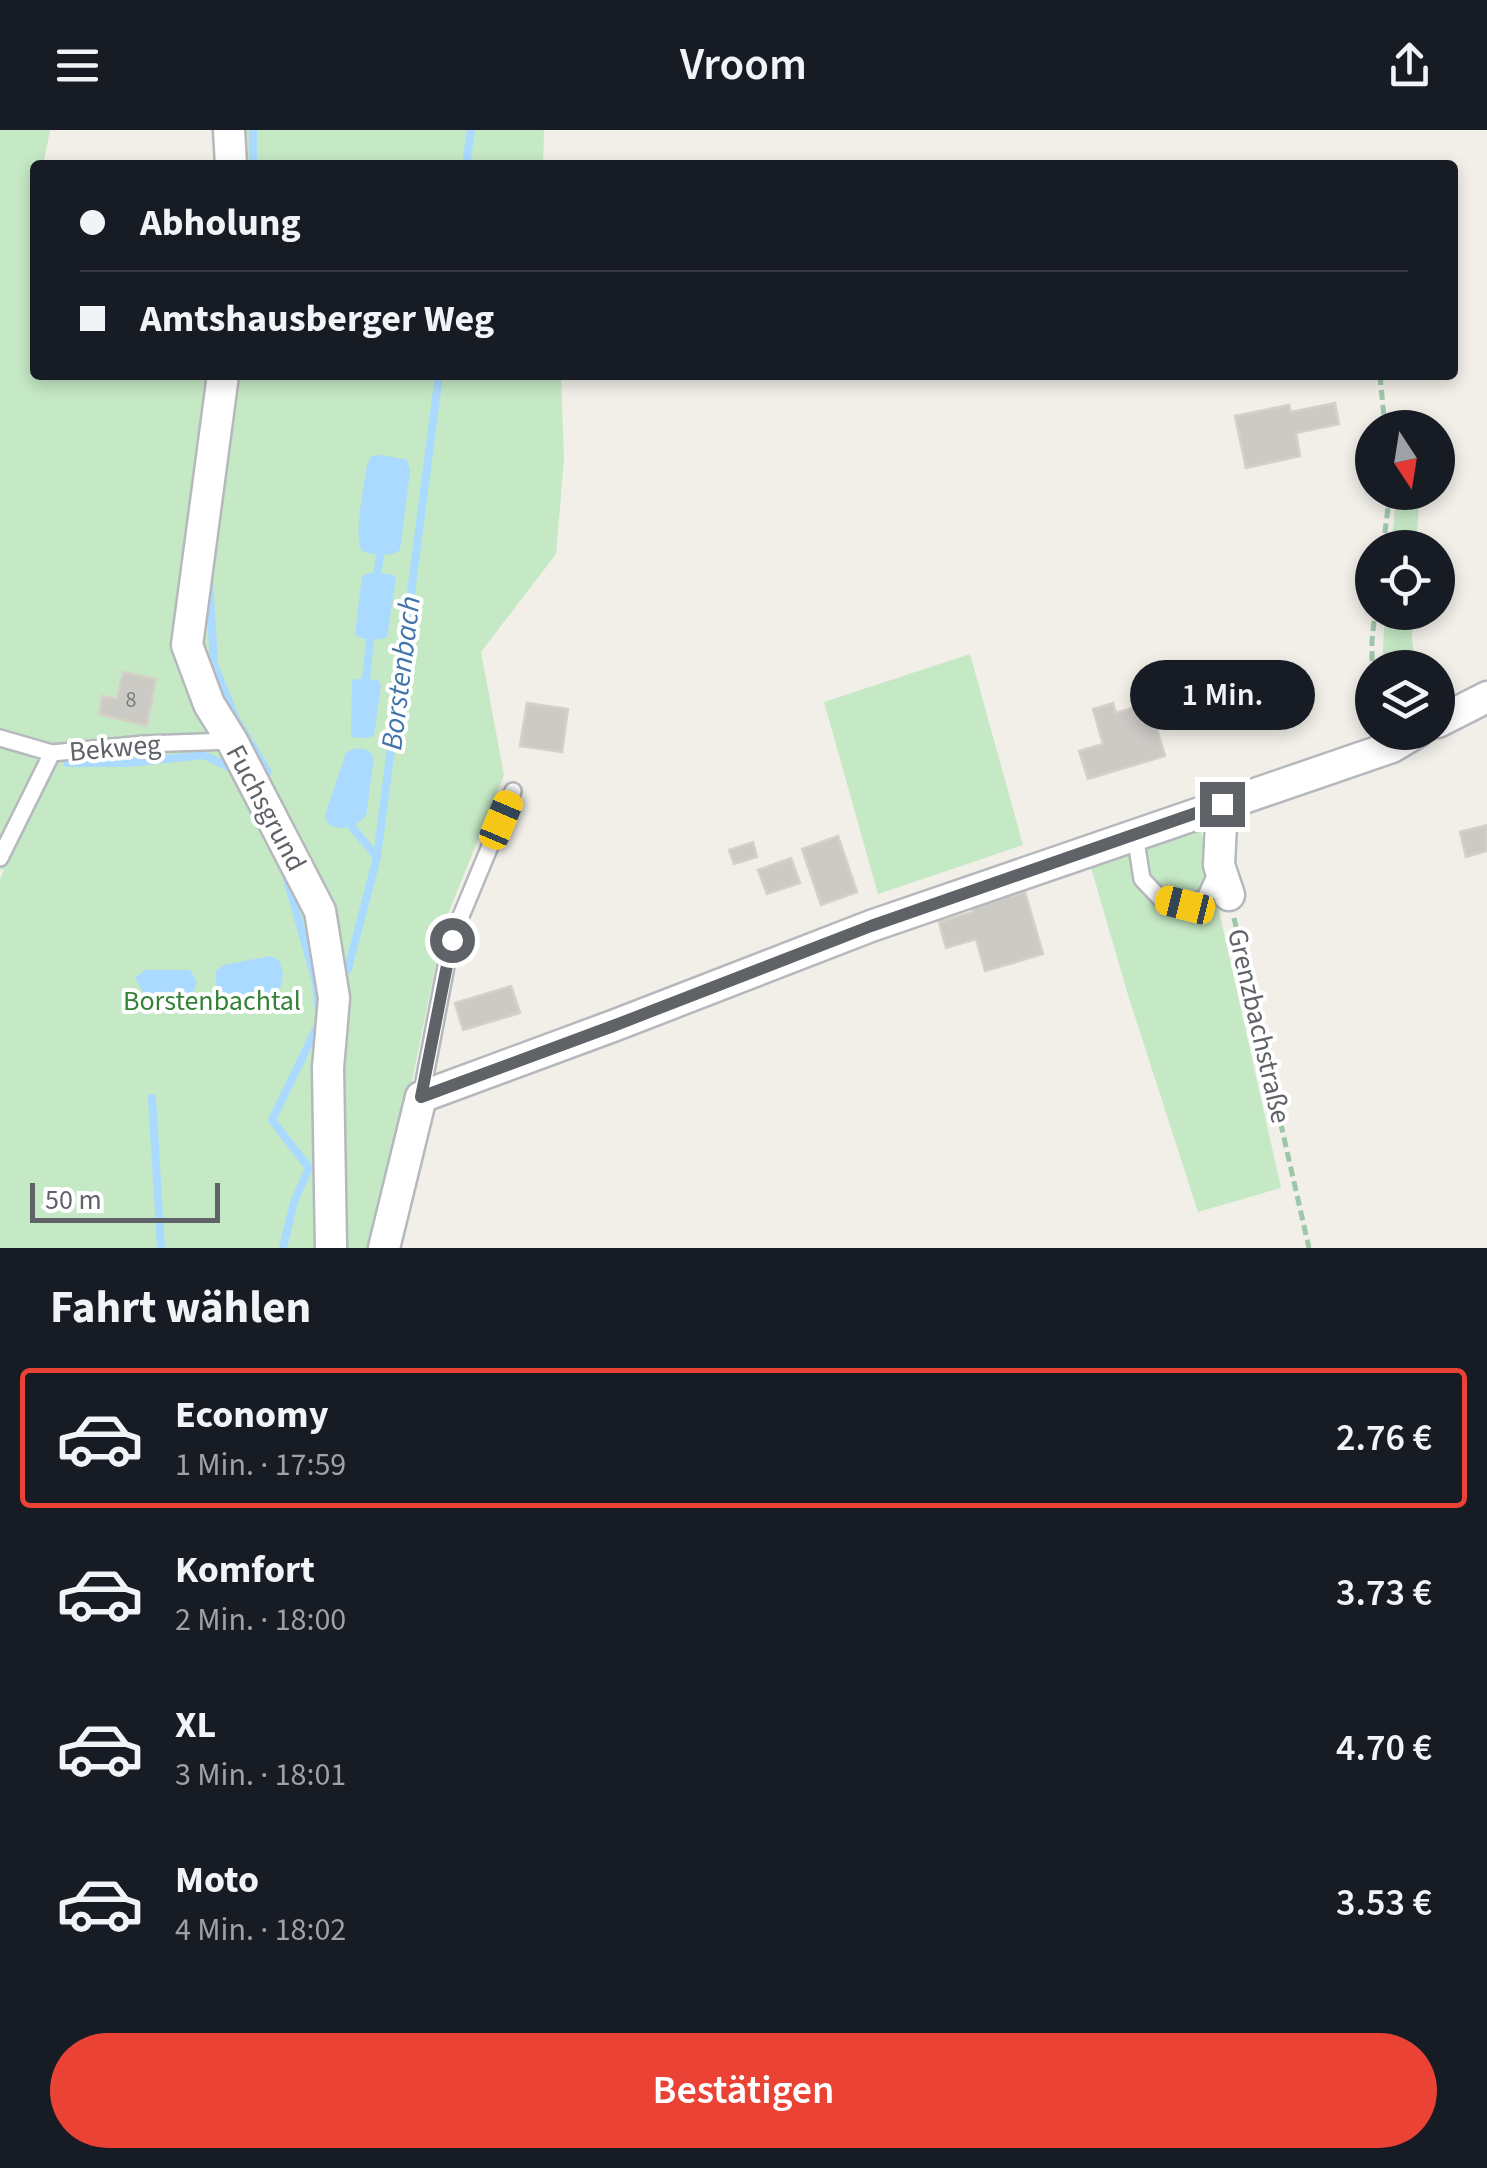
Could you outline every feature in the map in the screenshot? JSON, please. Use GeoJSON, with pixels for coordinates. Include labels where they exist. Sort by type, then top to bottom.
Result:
{"type":"FeatureCollection","features":[{"type":"Feature","properties":{"kind":"street"},"geometry":{"type":"LineString","coordinates":[[228,130],[231,160]]}},
{"type":"Feature","properties":{"kind":"street","name":"Fuchsgrund"},"geometry":{"type":"LineString","coordinates":[[222,380],[187,645],[209,704],[320,911],[334,998],[328,1068],[331,1248]]}},
{"type":"Feature","properties":{"kind":"street"},"geometry":{"type":"LineString","coordinates":[[1455,713],[1487,697]]}},
{"type":"Feature","properties":{"kind":"street"},"geometry":{"type":"LineString","coordinates":[[384,1248],[421,1097],[871,926],[1380,750]]}},
{"type":"Feature","properties":{"kind":"street","name":"Grenzbachstraße"},"geometry":{"type":"LineString","coordinates":[[1222,804],[1219,865],[1230,896]]}},
{"type":"Feature","properties":{"kind":"lane","name":"Bekweg"},"geometry":{"type":"LineString","coordinates":[[0,738],[52,753],[232,741]]}},
{"type":"Feature","properties":{"kind":"lane"},"geometry":{"type":"LineString","coordinates":[[0,858],[52,753]]}},
{"type":"Feature","properties":{"kind":"lane"},"geometry":{"type":"LineString","coordinates":[[421,1097],[452,940],[514,791]]}},
{"type":"Feature","properties":{"kind":"lane"},"geometry":{"type":"LineString","coordinates":[[1136,836],[1142,879],[1161,899],[1185,905],[1205,898],[1219,865]]}},
{"type":"Feature","properties":{"kind":"path"},"geometry":{"type":"LineString","coordinates":[[1380,380],[1383,410]]}},
{"type":"Feature","properties":{"kind":"path","name":"Grenzbachstraße"},"geometry":{"type":"LineString","coordinates":[[1230,896],[1309,1248]]}},
{"type":"Feature","properties":{"kind":"green space","name":"Borstenbachtal"},"geometry":{"type":"Polygon","coordinates":[[[0,130],[50,130],[44,160],[30,160],[30,380],[561,380],[564,459],[556,554],[481,652],[504,775],[444,924],[378,1248],[0,1248],[0,879],[4,870],[0,869],[0,130]]]}},
{"type":"Feature","properties":{"kind":"green space"},"geometry":{"type":"Polygon","coordinates":[[[244,130],[544,130],[543,160],[247,160],[244,130]]]}},
{"type":"Feature","properties":{"kind":"green space"},"geometry":{"type":"Polygon","coordinates":[[[1395,510],[1419,510],[1417,530],[1393,530],[1395,510]]]}},
{"type":"Feature","properties":{"kind":"green space"},"geometry":{"type":"Polygon","coordinates":[[[1384,630],[1412,630],[1414,650],[1383,650],[1384,630]]]}},
{"type":"Feature","properties":{"kind":"green space"},"geometry":{"type":"Polygon","coordinates":[[[970,654],[1023,845],[878,894],[824,702],[970,654]]]}},
{"type":"Feature","properties":{"kind":"green space"},"geometry":{"type":"Polygon","coordinates":[[[1200,826],[1281,1188],[1198,1212],[1090,864],[1200,826]]]}},
{"type":"Feature","properties":{"kind":"water"},"geometry":{"type":"Polygon","coordinates":[[[371,456],[407,460],[410,471],[400,550],[370,554],[360,545],[360,510],[367,465],[371,456]]]}},
{"type":"Feature","properties":{"kind":"water"},"geometry":{"type":"Polygon","coordinates":[[[369,573],[396,577],[387,637],[380,639],[355,635],[362,576],[369,573]]]}},
{"type":"Feature","properties":{"kind":"water"},"geometry":{"type":"Polygon","coordinates":[[[352,680],[378,680],[381,685],[374,736],[365,738],[351,737],[352,680]]]}},
{"type":"Feature","properties":{"kind":"water"},"geometry":{"type":"Polygon","coordinates":[[[360,748],[374,758],[366,816],[358,823],[339,828],[328,824],[325,815],[346,753],[360,748]]]}},
{"type":"Feature","properties":{"kind":"water"},"geometry":{"type":"Polygon","coordinates":[[[270,956],[280,961],[283,975],[279,994],[248,1001],[216,996],[216,971],[224,965],[270,956]]]}},
{"type":"Feature","properties":{"kind":"water"},"geometry":{"type":"Polygon","coordinates":[[[145,970],[190,970],[197,982],[190,999],[158,1000],[145,995],[135,978],[145,970]]]}},
{"type":"Feature","properties":{"kind":"building"},"geometry":{"type":"Polygon","coordinates":[[[1335,403],[1339,424],[1296,433],[1300,456],[1246,468],[1235,416],[1289,405],[1291,412],[1335,403]]]}},
{"type":"Feature","properties":{"kind":"building"},"geometry":{"type":"Polygon","coordinates":[[[123,672],[156,679],[147,726],[99,714],[102,696],[117,699],[123,672]]]}},
{"type":"Feature","properties":{"kind":"building"},"geometry":{"type":"Polygon","coordinates":[[[527,703],[568,709],[562,752],[520,746],[527,703]]]}},
{"type":"Feature","properties":{"kind":"building"},"geometry":{"type":"Polygon","coordinates":[[[1113,703],[1116,713],[1149,703],[1165,756],[1088,779],[1079,751],[1103,744],[1093,709],[1113,703]]]}},
{"type":"Feature","properties":{"kind":"building"},"geometry":{"type":"Polygon","coordinates":[[[1487,825],[1487,851],[1466,857],[1460,832],[1487,825]]]}},
{"type":"Feature","properties":{"kind":"building"},"geometry":{"type":"Polygon","coordinates":[[[838,836],[857,892],[821,905],[802,849],[838,836]]]}},
{"type":"Feature","properties":{"kind":"building"},"geometry":{"type":"Polygon","coordinates":[[[753,842],[757,857],[734,864],[729,850],[753,842]]]}},
{"type":"Feature","properties":{"kind":"building"},"geometry":{"type":"Polygon","coordinates":[[[791,858],[800,883],[767,894],[758,870],[791,858]]]}},
{"type":"Feature","properties":{"kind":"building"},"geometry":{"type":"Polygon","coordinates":[[[1025,892],[1043,954],[985,971],[976,939],[946,948],[939,922],[1025,892]]]}},
{"type":"Feature","properties":{"kind":"building"},"geometry":{"type":"Polygon","coordinates":[[[511,986],[520,1013],[463,1030],[455,1003],[511,986]]]}},
{"type":"Feature","properties":{"kind":"waterway","name":"Borstenbach"},"geometry":{"type":"LineString","coordinates":[[253,130],[253,160]]}},
{"type":"Feature","properties":{"kind":"waterway","name":"Borstenbach"},"geometry":{"type":"LineString","coordinates":[[467,160],[471,130]]}},
{"type":"Feature","properties":{"kind":"waterway","name":"Borstenbach"},"geometry":{"type":"LineString","coordinates":[[348,969],[377,857],[438,380]]}},
{"type":"Feature","properties":{"kind":"waterway"},"geometry":{"type":"LineString","coordinates":[[376,583],[381,548]]}},
{"type":"Feature","properties":{"kind":"waterway","name":"Borstenbach"},"geometry":{"type":"LineString","coordinates":[[209,577],[214,665],[236,719],[268,772]]}},
{"type":"Feature","properties":{"kind":"waterway"},"geometry":{"type":"LineString","coordinates":[[365,688],[371,632]]}},
{"type":"Feature","properties":{"kind":"waterway"},"geometry":{"type":"LineString","coordinates":[[67,763],[128,763],[204,755],[234,770]]}},
{"type":"Feature","properties":{"kind":"waterway"},"geometry":{"type":"LineString","coordinates":[[353,816],[352,827],[377,857]]}},
{"type":"Feature","properties":{"kind":"waterway","name":"Borstenbach"},"geometry":{"type":"LineString","coordinates":[[286,876],[316,982],[319,1012]]}},
{"type":"Feature","properties":{"kind":"waterway","name":"Borstenbach"},"geometry":{"type":"LineString","coordinates":[[283,1248],[294,1202],[309,1168],[272,1120],[321,1019]]}},
{"type":"Feature","properties":{"kind":"waterway"},"geometry":{"type":"LineString","coordinates":[[152,1098],[161,1248]]}},
{"type":"Feature","properties":{"kind":"route"},"geometry":{"type":"LineString","coordinates":[[452,940],[421,1097],[871,926],[1222,804]]}}]}
